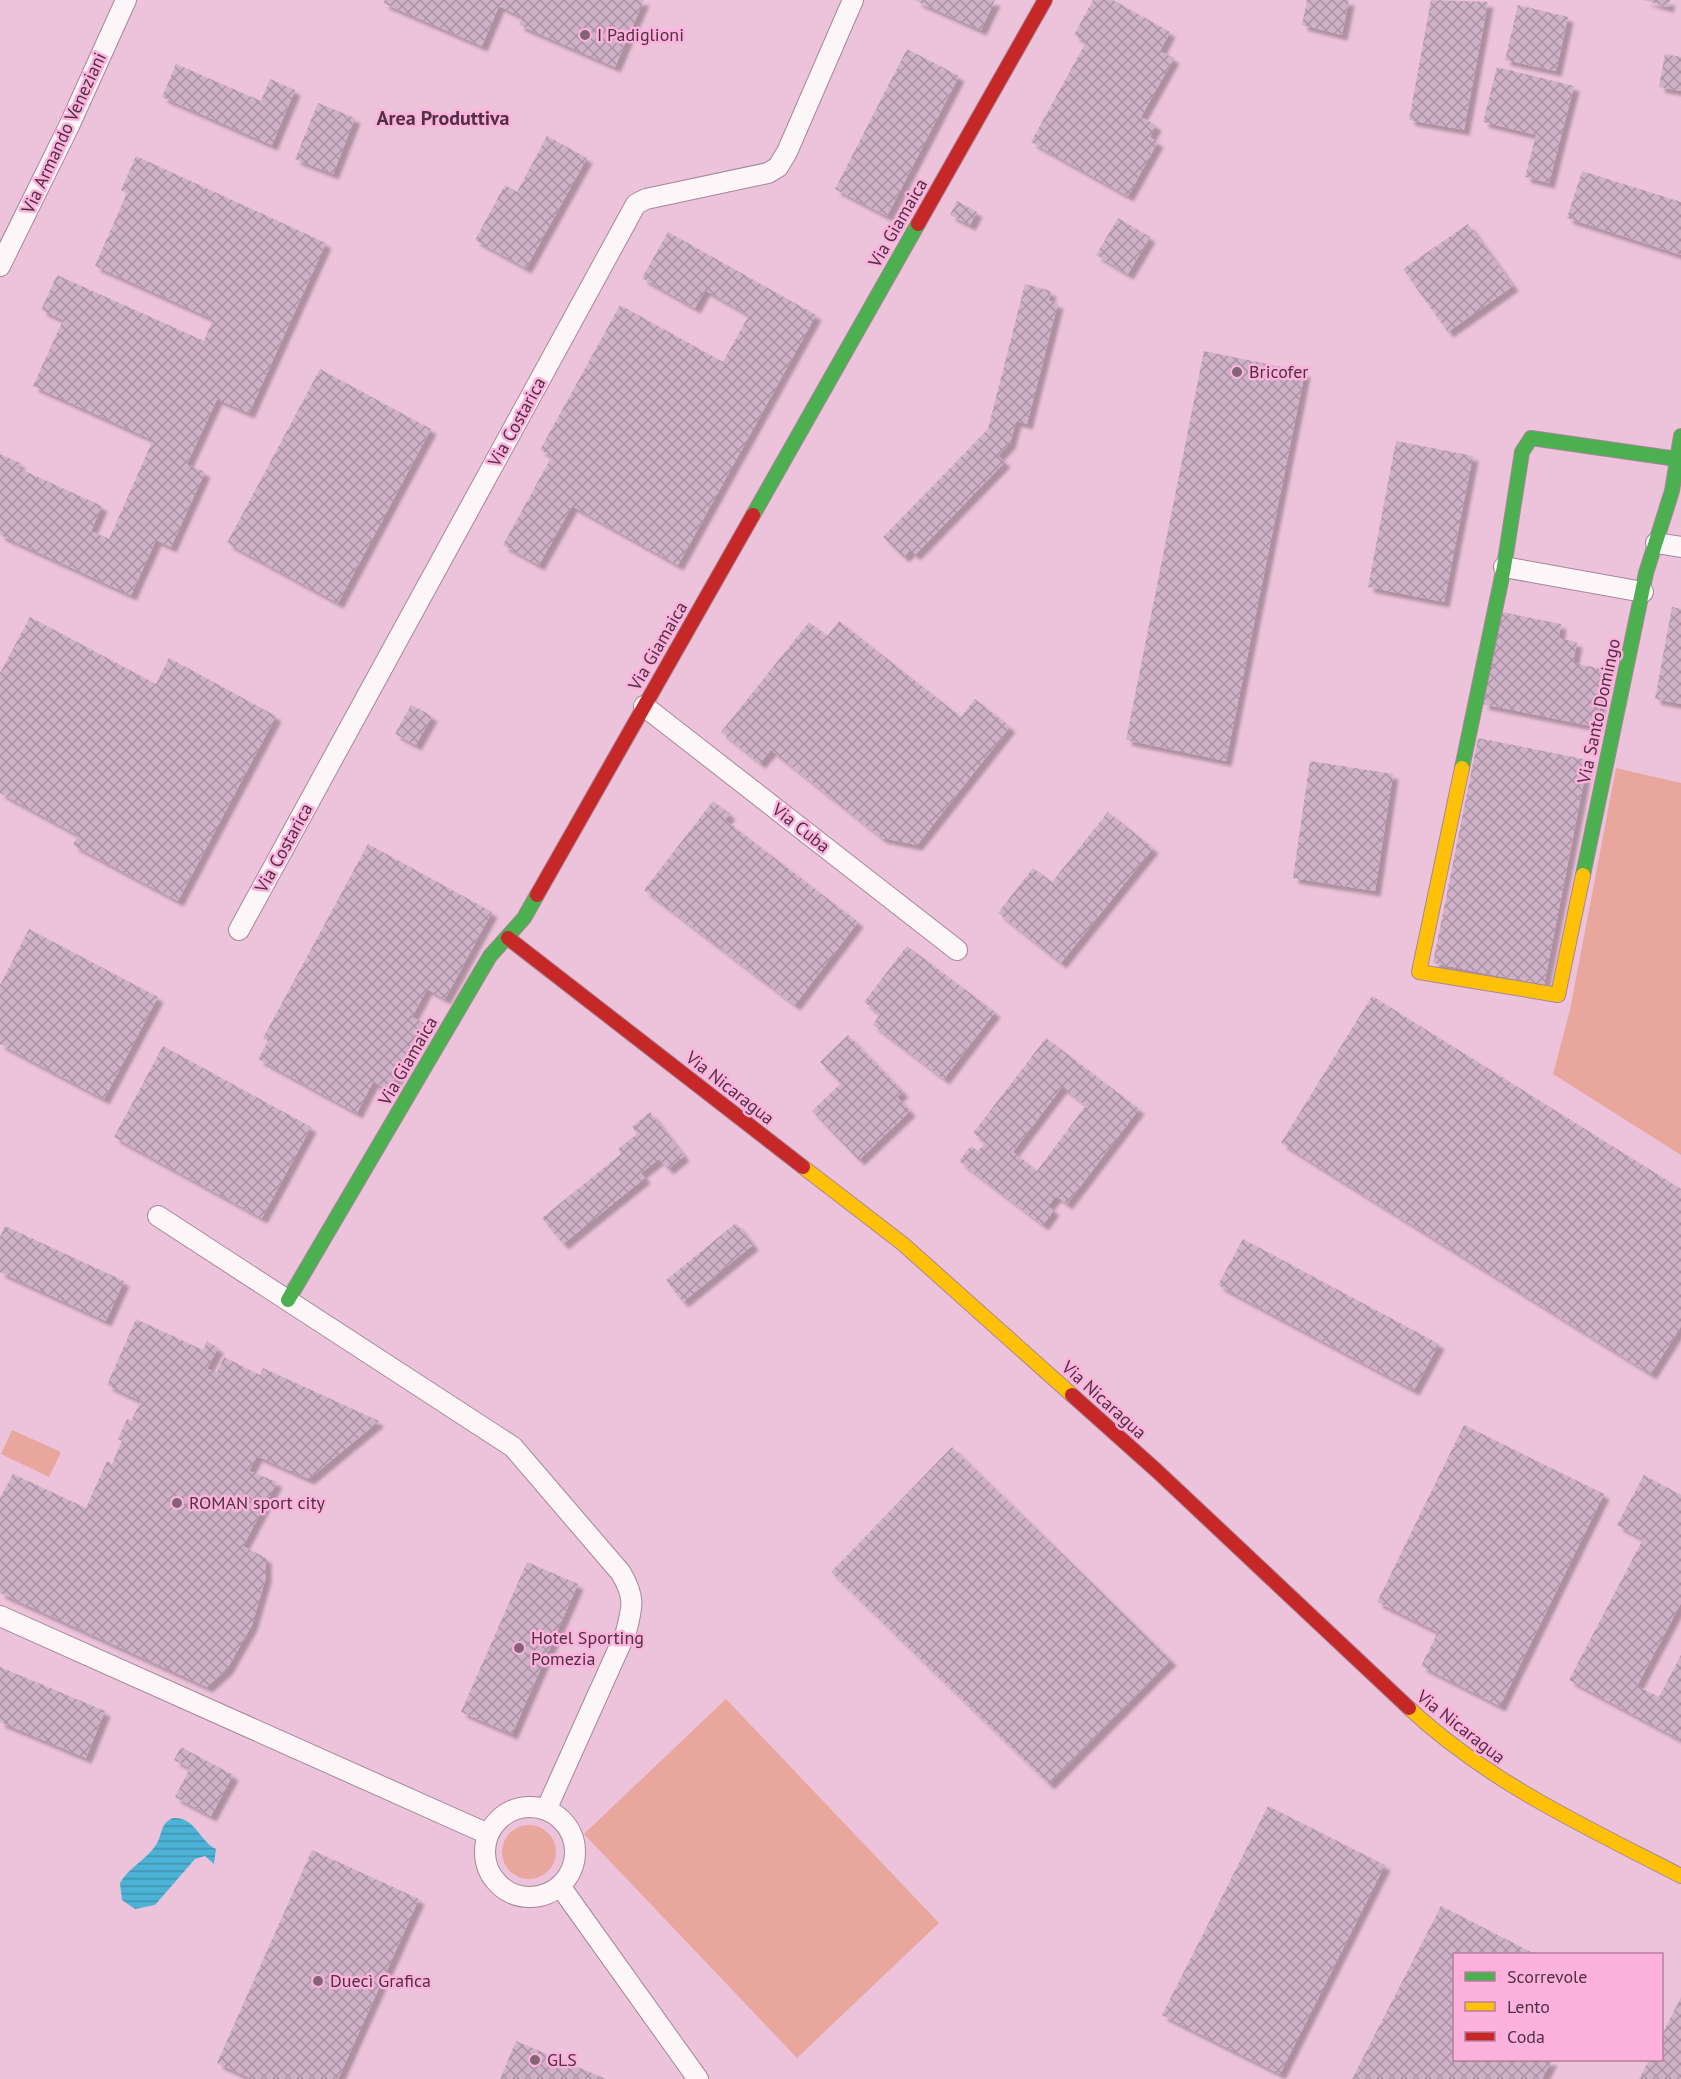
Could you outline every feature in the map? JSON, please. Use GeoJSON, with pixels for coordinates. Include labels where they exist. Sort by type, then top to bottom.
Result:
{"type":"FeatureCollection","features":[{"type":"Feature","properties":{"kind":"street","name":"Via Armando Veneziani"},"geometry":{"type":"LineString","coordinates":[[0,266],[69,126],[126,0]]}},
{"type":"Feature","properties":{"kind":"street","name":"Via Costarica"},"geometry":{"type":"LineString","coordinates":[[239,930],[636,204],[646,199],[768,173],[777,167],[787,152],[853,0]]}},
{"type":"Feature","properties":{"kind":"street","name":"Via Giamaica"},"geometry":{"type":"LineString","coordinates":[[288,1300],[490,956],[524,918],[1045,0]]}},
{"type":"Feature","properties":{"kind":"street","name":"Via Santo Domingo"},"geometry":{"type":"LineString","coordinates":[[1504,567],[1419,972],[1558,995],[1643,592],[1672,491],[1681,436]]}},
{"type":"Feature","properties":{"kind":"street"},"geometry":{"type":"LineString","coordinates":[[1643,592],[1504,567],[1522,452],[1531,438],[1677,459]]}},
{"type":"Feature","properties":{"kind":"street"},"geometry":{"type":"LineString","coordinates":[[1656,543],[1681,547]]}},
{"type":"Feature","properties":{"kind":"street","name":"Via Cuba"},"geometry":{"type":"LineString","coordinates":[[644,706],[957,950]]}},
{"type":"Feature","properties":{"kind":"street","name":"Via Nicaragua"},"geometry":{"type":"LineString","coordinates":[[508,938],[903,1244],[1157,1471],[1444,1741],[1483,1770],[1528,1796],[1681,1875]]}},
{"type":"Feature","properties":{"kind":"street"},"geometry":{"type":"LineString","coordinates":[[158,1216],[513,1447],[612,1561],[628,1586],[632,1597],[632,1610],[626,1632],[546,1810]]}},
{"type":"Feature","properties":{"kind":"street"},"geometry":{"type":"LineString","coordinates":[[0,1616],[488,1834]]}},
{"type":"Feature","properties":{"kind":"street"},"geometry":{"type":"LineString","coordinates":[[523,1808],[546,1810],[559,1818],[569,1830],[574,1844],[574,1860],[569,1874],[560,1886],[547,1894],[532,1898],[517,1896],[503,1889],[492,1878],[486,1864],[484,1848],[488,1834],[494,1824],[512,1810],[523,1808]]}},
{"type":"Feature","properties":{"kind":"street"},"geometry":{"type":"LineString","coordinates":[[560,1886],[698,2079]]}},
{"type":"Feature","properties":{"kind":"shaded area"},"geometry":{"type":"Polygon","coordinates":[[[1616,768],[1681,783],[1681,1155],[1553,1074],[1570,1010],[1616,768]]]}},
{"type":"Feature","properties":{"kind":"shaded area"},"geometry":{"type":"Polygon","coordinates":[[[12,1430],[61,1452],[49,1477],[1,1454],[12,1430]]]}},
{"type":"Feature","properties":{"kind":"shaded area"},"geometry":{"type":"Polygon","coordinates":[[[726,1699],[939,1923],[797,2058],[584,1834],[726,1699]]]}},
{"type":"Feature","properties":{"kind":"shaded area"},"geometry":{"type":"Polygon","coordinates":[[[529,1825],[539,1827],[548,1833],[554,1842],[556,1852],[554,1862],[548,1871],[539,1877],[529,1879],[519,1877],[510,1871],[504,1862],[502,1852],[504,1842],[510,1833],[519,1827],[529,1825]]]}},
{"type":"Feature","properties":{"kind":"water"},"geometry":{"type":"Polygon","coordinates":[[[173,1818],[187,1821],[205,1841],[216,1849],[214,1864],[205,1856],[195,1859],[155,1905],[135,1909],[122,1900],[120,1883],[128,1872],[152,1850],[164,1826],[173,1818]]]}},
{"type":"Feature","properties":{"kind":"building","name":"I Padiglioni"},"geometry":{"type":"Polygon","coordinates":[[[385,0],[644,0],[615,67],[519,25],[522,17],[499,6],[482,46],[383,3],[385,0]]]}},
{"type":"Feature","properties":{"kind":"building"},"geometry":{"type":"Polygon","coordinates":[[[914,0],[995,0],[981,30],[914,0]]]}},
{"type":"Feature","properties":{"kind":"building"},"geometry":{"type":"Polygon","coordinates":[[[1093,0],[1113,0],[1170,32],[1160,51],[1174,58],[1141,117],[1156,125],[1150,137],[1158,142],[1128,196],[1031,142],[1086,42],[1074,35],[1093,0]]]}},
{"type":"Feature","properties":{"kind":"building"},"geometry":{"type":"Polygon","coordinates":[[[1307,0],[1349,0],[1342,35],[1302,25],[1307,0]]]}},
{"type":"Feature","properties":{"kind":"building"},"geometry":{"type":"Polygon","coordinates":[[[1431,0],[1488,2],[1464,130],[1409,120],[1431,0]]]}},
{"type":"Feature","properties":{"kind":"building"},"geometry":{"type":"Polygon","coordinates":[[[1644,0],[1670,0],[1668,7],[1644,0]]]}},
{"type":"Feature","properties":{"kind":"building"},"geometry":{"type":"Polygon","coordinates":[[[1518,5],[1568,17],[1556,71],[1505,60],[1518,5]]]}},
{"type":"Feature","properties":{"kind":"building"},"geometry":{"type":"Polygon","coordinates":[[[907,49],[959,76],[887,216],[835,189],[907,49]]]}},
{"type":"Feature","properties":{"kind":"building"},"geometry":{"type":"Polygon","coordinates":[[[1665,54],[1681,57],[1681,91],[1659,87],[1665,54]]]}},
{"type":"Feature","properties":{"kind":"building"},"geometry":{"type":"Polygon","coordinates":[[[176,64],[261,101],[270,79],[295,90],[272,145],[162,97],[176,64]]]}},
{"type":"Feature","properties":{"kind":"building"},"geometry":{"type":"Polygon","coordinates":[[[1497,67],[1574,86],[1549,183],[1525,177],[1536,135],[1483,122],[1497,67]]]}},
{"type":"Feature","properties":{"kind":"building"},"geometry":{"type":"Polygon","coordinates":[[[318,103],[355,118],[333,174],[295,159],[318,103]]]}},
{"type":"Feature","properties":{"kind":"building"},"geometry":{"type":"Polygon","coordinates":[[[547,136],[587,158],[526,268],[475,240],[505,185],[517,192],[547,136]]]}},
{"type":"Feature","properties":{"kind":"building"},"geometry":{"type":"Polygon","coordinates":[[[136,156],[326,243],[249,413],[217,399],[187,464],[205,472],[171,547],[156,540],[131,595],[0,535],[0,454],[20,463],[18,468],[102,506],[91,531],[109,539],[153,440],[33,386],[63,320],[41,310],[57,275],[204,341],[213,319],[95,266],[127,193],[121,190],[136,156]]]}},
{"type":"Feature","properties":{"kind":"building"},"geometry":{"type":"Polygon","coordinates":[[[1582,171],[1681,202],[1681,255],[1567,218],[1582,171]]]}},
{"type":"Feature","properties":{"kind":"building"},"geometry":{"type":"Polygon","coordinates":[[[957,201],[977,212],[970,225],[950,215],[957,201]]]}},
{"type":"Feature","properties":{"kind":"building"},"geometry":{"type":"Polygon","coordinates":[[[1118,218],[1150,237],[1128,274],[1096,255],[1118,218]]]}},
{"type":"Feature","properties":{"kind":"building"},"geometry":{"type":"Polygon","coordinates":[[[1468,224],[1513,286],[1448,332],[1403,269],[1468,224]]]}},
{"type":"Feature","properties":{"kind":"building"},"geometry":{"type":"Polygon","coordinates":[[[668,232],[816,315],[678,565],[572,506],[539,565],[503,545],[552,456],[540,450],[620,305],[723,362],[749,315],[705,290],[695,308],[642,278],[668,232]]]}},
{"type":"Feature","properties":{"kind":"building"},"geometry":{"type":"Polygon","coordinates":[[[1025,284],[1051,291],[1049,301],[1058,303],[1027,424],[1016,421],[1010,443],[998,456],[1005,462],[915,555],[910,550],[904,557],[883,537],[988,429],[1025,284]]]}},
{"type":"Feature","properties":{"kind":"building"},"geometry":{"type":"Polygon","coordinates":[[[1204,351],[1305,372],[1226,761],[1126,740],[1204,351]]]}},
{"type":"Feature","properties":{"kind":"building"},"geometry":{"type":"Polygon","coordinates":[[[320,369],[431,429],[338,603],[227,543],[320,369]]]}},
{"type":"Feature","properties":{"kind":"building"},"geometry":{"type":"Polygon","coordinates":[[[1396,441],[1473,456],[1444,602],[1368,587],[1396,441]]]}},
{"type":"Feature","properties":{"kind":"building"},"geometry":{"type":"Polygon","coordinates":[[[1672,607],[1681,609],[1681,704],[1655,699],[1672,607]]]}},
{"type":"Feature","properties":{"kind":"building"},"geometry":{"type":"Polygon","coordinates":[[[1502,612],[1561,624],[1559,638],[1577,642],[1573,663],[1607,670],[1596,727],[1483,704],[1502,612]]]}},
{"type":"Feature","properties":{"kind":"building"},"geometry":{"type":"Polygon","coordinates":[[[30,617],[156,684],[169,658],[276,716],[178,901],[73,845],[78,835],[0,793],[0,673],[30,617]]]}},
{"type":"Feature","properties":{"kind":"building"},"geometry":{"type":"Polygon","coordinates":[[[839,621],[961,717],[975,699],[1010,727],[917,845],[882,838],[771,750],[760,763],[721,732],[809,622],[827,636],[839,621]]]}},
{"type":"Feature","properties":{"kind":"building"},"geometry":{"type":"Polygon","coordinates":[[[411,705],[432,716],[416,745],[395,734],[411,705]]]}},
{"type":"Feature","properties":{"kind":"building"},"geometry":{"type":"Polygon","coordinates":[[[1478,738],[1588,760],[1544,985],[1433,963],[1478,738]]]}},
{"type":"Feature","properties":{"kind":"building"},"geometry":{"type":"Polygon","coordinates":[[[1310,761],[1393,774],[1375,891],[1293,878],[1310,761]]]}},
{"type":"Feature","properties":{"kind":"building"},"geometry":{"type":"Polygon","coordinates":[[[713,801],[730,814],[725,820],[858,922],[795,1005],[644,890],[713,801]]]}},
{"type":"Feature","properties":{"kind":"building"},"geometry":{"type":"Polygon","coordinates":[[[1108,812],[1153,848],[1061,963],[998,913],[1033,868],[1052,882],[1108,812]]]}},
{"type":"Feature","properties":{"kind":"building"},"geometry":{"type":"Polygon","coordinates":[[[368,844],[492,912],[445,999],[427,989],[412,1017],[426,1024],[390,1091],[373,1082],[357,1113],[258,1059],[268,1041],[263,1038],[368,844]]]}},
{"type":"Feature","properties":{"kind":"building"},"geometry":{"type":"Polygon","coordinates":[[[29,929],[158,997],[104,1099],[0,1044],[0,985],[29,929]]]}},
{"type":"Feature","properties":{"kind":"building"},"geometry":{"type":"Polygon","coordinates":[[[907,946],[995,1012],[944,1079],[873,1025],[880,1014],[864,1002],[907,946]]]}},
{"type":"Feature","properties":{"kind":"building"},"geometry":{"type":"Polygon","coordinates":[[[1372,996],[1681,1189],[1681,1326],[1651,1374],[1281,1143],[1372,996]]]}},
{"type":"Feature","properties":{"kind":"building"},"geometry":{"type":"Polygon","coordinates":[[[848,1035],[903,1092],[897,1097],[910,1111],[859,1160],[812,1111],[841,1083],[820,1062],[848,1035]]]}},
{"type":"Feature","properties":{"kind":"building"},"geometry":{"type":"Polygon","coordinates":[[[1046,1038],[1139,1109],[1067,1204],[1056,1196],[1048,1206],[1054,1210],[1043,1225],[959,1161],[971,1146],[978,1151],[986,1142],[973,1133],[1046,1038]],[[1062,1087],[1013,1152],[1037,1171],[1086,1105],[1062,1087]]]}},
{"type":"Feature","properties":{"kind":"building"},"geometry":{"type":"Polygon","coordinates":[[[163,1046],[311,1127],[262,1218],[114,1137],[163,1046]]]}},
{"type":"Feature","properties":{"kind":"building"},"geometry":{"type":"Polygon","coordinates":[[[650,1112],[684,1156],[668,1169],[659,1159],[641,1173],[645,1178],[563,1244],[542,1218],[621,1154],[618,1149],[637,1134],[632,1127],[650,1112]]]}},
{"type":"Feature","properties":{"kind":"building"},"geometry":{"type":"Polygon","coordinates":[[[736,1223],[753,1245],[683,1302],[666,1280],[736,1223]]]}},
{"type":"Feature","properties":{"kind":"building"},"geometry":{"type":"Polygon","coordinates":[[[5,1226],[124,1281],[106,1321],[0,1272],[0,1237],[5,1226]]]}},
{"type":"Feature","properties":{"kind":"building"},"geometry":{"type":"Polygon","coordinates":[[[1243,1239],[1439,1344],[1414,1390],[1218,1285],[1243,1239]]]}},
{"type":"Feature","properties":{"kind":"building","name":"ROMAN sport city"},"geometry":{"type":"Polygon","coordinates":[[[136,1319],[203,1350],[207,1341],[218,1348],[207,1369],[217,1372],[224,1357],[260,1375],[263,1368],[379,1421],[309,1479],[257,1456],[249,1471],[277,1482],[243,1546],[266,1558],[266,1577],[252,1625],[227,1669],[207,1687],[0,1593],[0,1498],[13,1474],[86,1508],[107,1461],[112,1464],[122,1441],[118,1439],[127,1419],[131,1421],[141,1401],[107,1385],[136,1319]]]}},
{"type":"Feature","properties":{"kind":"building"},"geometry":{"type":"Polygon","coordinates":[[[1464,1425],[1604,1494],[1500,1706],[1421,1666],[1438,1632],[1377,1602],[1464,1425]]]}},
{"type":"Feature","properties":{"kind":"building"},"geometry":{"type":"Polygon","coordinates":[[[952,1447],[1171,1660],[1049,1784],[831,1572],[952,1447]]]}},
{"type":"Feature","properties":{"kind":"building"},"geometry":{"type":"Polygon","coordinates":[[[1644,1475],[1681,1495],[1681,1603],[1637,1686],[1659,1697],[1681,1655],[1681,1740],[1569,1680],[1643,1539],[1617,1525],[1644,1475]]]}},
{"type":"Feature","properties":{"kind":"building","name":"Hotel Sporting Pomezia"},"geometry":{"type":"Polygon","coordinates":[[[527,1562],[578,1584],[512,1734],[461,1712],[527,1562]]]}},
{"type":"Feature","properties":{"kind":"building"},"geometry":{"type":"Polygon","coordinates":[[[0,1667],[105,1711],[86,1758],[0,1722],[0,1667]]]}},
{"type":"Feature","properties":{"kind":"building"},"geometry":{"type":"Polygon","coordinates":[[[181,1747],[233,1775],[211,1816],[175,1797],[190,1768],[174,1760],[181,1747]]]}},
{"type":"Feature","properties":{"kind":"building"},"geometry":{"type":"Polygon","coordinates":[[[1268,1806],[1385,1865],[1280,2074],[1162,2015],[1268,1806]]]}},
{"type":"Feature","properties":{"kind":"building","name":"Duecì Grafica"},"geometry":{"type":"Polygon","coordinates":[[[312,1850],[419,1899],[338,2079],[252,2079],[217,2063],[312,1850]]]}},
{"type":"Feature","properties":{"kind":"building"},"geometry":{"type":"Polygon","coordinates":[[[1441,1906],[1533,1953],[1453,1953],[1453,2061],[1551,2061],[1542,2079],[1352,2079],[1441,1906]]]}},
{"type":"Feature","properties":{"kind":"building"},"geometry":{"type":"Polygon","coordinates":[[[1681,1997],[1681,2079],[1639,2079],[1648,2061],[1663,2061],[1663,2033],[1681,1997]]]}},
{"type":"Feature","properties":{"kind":"building","name":"GLS"},"geometry":{"type":"Polygon","coordinates":[[[516,2041],[606,2079],[500,2079],[516,2041]]]}},
{"type":"Feature","properties":{"kind":"traffic: fast"},"geometry":{"type":"LineString","coordinates":[[753,515],[918,224]]}},
{"type":"Feature","properties":{"kind":"traffic: fast"},"geometry":{"type":"LineString","coordinates":[[1583,875],[1646,573],[1672,491],[1681,436]]}},
{"type":"Feature","properties":{"kind":"traffic: fast"},"geometry":{"type":"LineString","coordinates":[[1462,768],[1504,567],[1522,452],[1531,438],[1677,459]]}},
{"type":"Feature","properties":{"kind":"traffic: fast"},"geometry":{"type":"LineString","coordinates":[[288,1300],[490,956],[524,918],[537,895]]}},
{"type":"Feature","properties":{"kind":"traffic: slow"},"geometry":{"type":"LineString","coordinates":[[1462,768],[1419,972],[1558,995],[1583,875]]}},
{"type":"Feature","properties":{"kind":"traffic: slow"},"geometry":{"type":"LineString","coordinates":[[803,1167],[903,1244],[1072,1395]]}},
{"type":"Feature","properties":{"kind":"traffic: slow"},"geometry":{"type":"LineString","coordinates":[[1409,1708],[1471,1759],[1505,1781],[1574,1821],[1681,1876]]}},
{"type":"Feature","properties":{"kind":"traffic: jam"},"geometry":{"type":"LineString","coordinates":[[918,224],[1045,0]]}},
{"type":"Feature","properties":{"kind":"traffic: jam"},"geometry":{"type":"LineString","coordinates":[[537,895],[753,515]]}},
{"type":"Feature","properties":{"kind":"traffic: jam"},"geometry":{"type":"LineString","coordinates":[[508,938],[803,1167]]}},
{"type":"Feature","properties":{"kind":"traffic: jam"},"geometry":{"type":"LineString","coordinates":[[1072,1395],[1157,1471],[1409,1708]]}},
{"type":"Feature","properties":{"kind":"place","name":"I Padiglioni"},"geometry":{"type":"Point","coordinates":[585,35]}},
{"type":"Feature","properties":{"kind":"place","name":"Bricofer"},"geometry":{"type":"Point","coordinates":[1237,372]}},
{"type":"Feature","properties":{"kind":"place","name":"ROMAN sport city"},"geometry":{"type":"Point","coordinates":[177,1503]}},
{"type":"Feature","properties":{"kind":"place","name":"Hotel Sporting Pomezia"},"geometry":{"type":"Point","coordinates":[519,1648]}},
{"type":"Feature","properties":{"kind":"place","name":"Duecì Grafica"},"geometry":{"type":"Point","coordinates":[318,1981]}},
{"type":"Feature","properties":{"kind":"place","name":"GLS"},"geometry":{"type":"Point","coordinates":[535,2060]}},
{"type":"Feature","properties":{"kind":"district","name":"Area Produttiva"},"geometry":{"type":"Point","coordinates":[443,118]}}]}
